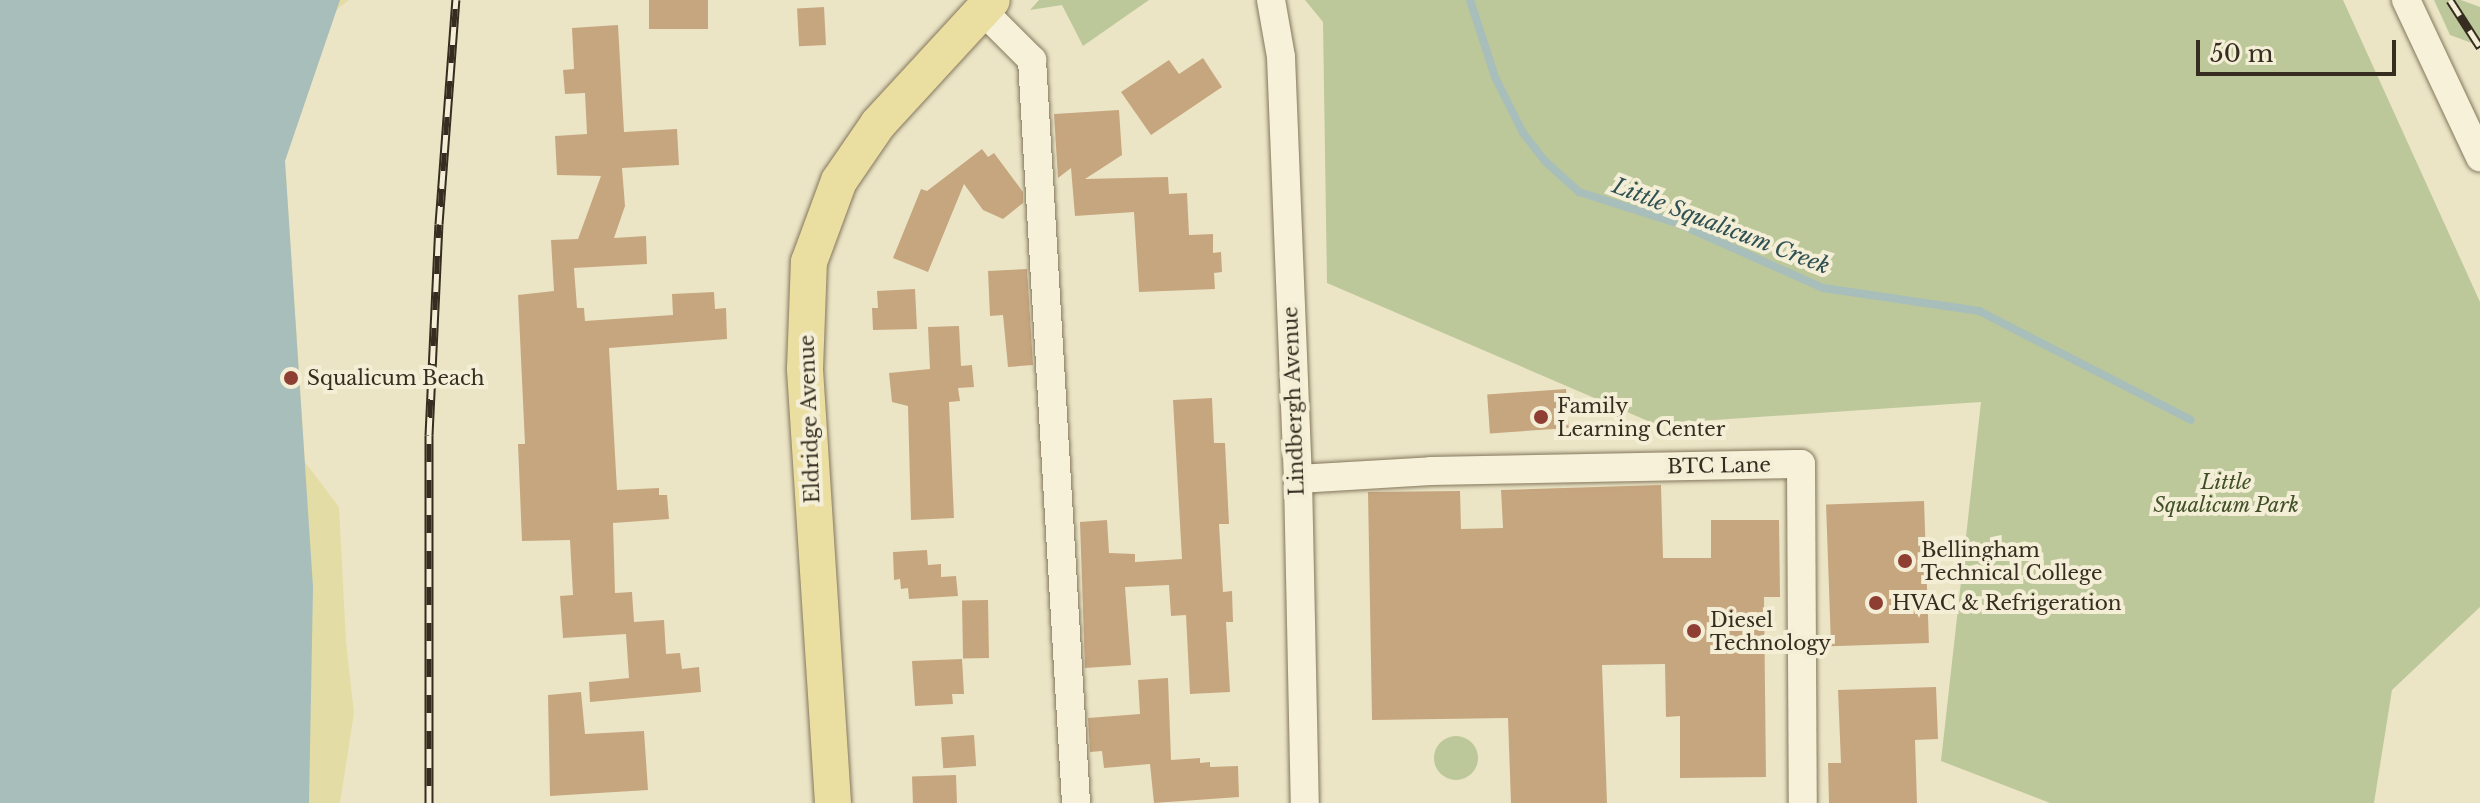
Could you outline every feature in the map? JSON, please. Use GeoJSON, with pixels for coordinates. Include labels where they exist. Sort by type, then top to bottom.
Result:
{"type":"FeatureCollection","features":[{"type":"Feature","properties":{"kind":"main road","name":"Eldridge Avenue"},"geometry":{"type":"LineString","coordinates":[[833,803],[805,369],[809,262],[839,181],[878,124],[987,5]]}},
{"type":"Feature","properties":{"kind":"street","name":"Lindbergh Avenue"},"geometry":{"type":"LineString","coordinates":[[1271,0],[1281,57],[1298,479],[1305,803]]}},
{"type":"Feature","properties":{"kind":"street"},"geometry":{"type":"LineString","coordinates":[[2406,0],[2480,157]]}},
{"type":"Feature","properties":{"kind":"street"},"geometry":{"type":"LineString","coordinates":[[987,5],[1032,60],[1076,803]]}},
{"type":"Feature","properties":{"kind":"street","name":"BTC Lane"},"geometry":{"type":"LineString","coordinates":[[1298,479],[1431,471],[1801,464],[1803,803]]}},
{"type":"Feature","properties":{"kind":"green space"},"geometry":{"type":"Polygon","coordinates":[[[1039,0],[1149,0],[1083,46],[1062,5],[1030,10],[1039,0]]]}},
{"type":"Feature","properties":{"kind":"green space","name":"Little Squalicum Park"},"geometry":{"type":"Polygon","coordinates":[[[1305,0],[2343,0],[2480,302],[2480,607],[2392,690],[2374,803],[2050,803],[1941,761],[1981,402],[1655,424],[1327,283],[1323,22],[1305,0]]]}},
{"type":"Feature","properties":{"kind":"green space"},"geometry":{"type":"Polygon","coordinates":[[[2434,0],[2461,0],[2480,7],[2480,46],[2450,35],[2434,0]]]}},
{"type":"Feature","properties":{"kind":"green space"},"geometry":{"type":"Polygon","coordinates":[[[1456,736],[1471,743],[1478,758],[1471,773],[1456,780],[1441,773],[1434,758],[1441,743],[1456,736]]]}},
{"type":"Feature","properties":{"kind":"sand","name":"Squalicum Beach"},"geometry":{"type":"Polygon","coordinates":[[[314,0],[349,0],[335,11],[285,161],[305,462],[339,507],[346,642],[354,713],[340,803],[287,803],[277,294],[286,65],[314,0]]]}},
{"type":"Feature","properties":{"kind":"water"},"geometry":{"type":"Polygon","coordinates":[[[0,0],[340,0],[285,161],[313,587],[309,803],[0,803],[0,0]]]}},
{"type":"Feature","properties":{"kind":"building"},"geometry":{"type":"Polygon","coordinates":[[[649,0],[708,0],[708,29],[649,29],[649,0]]]}},
{"type":"Feature","properties":{"kind":"building"},"geometry":{"type":"Polygon","coordinates":[[[824,7],[826,45],[799,46],[797,8],[824,7]]]}},
{"type":"Feature","properties":{"kind":"building"},"geometry":{"type":"Polygon","coordinates":[[[618,25],[624,132],[677,129],[679,165],[622,168],[625,206],[614,238],[646,236],[647,264],[574,268],[577,308],[584,308],[585,321],[673,315],[672,294],[714,292],[715,309],[726,308],[727,339],[609,348],[617,490],[659,488],[659,495],[667,495],[669,519],[613,523],[615,593],[632,592],[634,622],[664,620],[666,654],[680,653],[682,669],[699,667],[701,692],[590,702],[589,682],[629,678],[626,634],[563,638],[560,596],[573,595],[570,540],[522,541],[518,444],[525,444],[518,295],[554,291],[551,240],[578,239],[601,176],[557,175],[555,136],[587,134],[585,93],[565,94],[563,70],[574,69],[572,28],[618,25]]]}},
{"type":"Feature","properties":{"kind":"building"},"geometry":{"type":"Polygon","coordinates":[[[1203,58],[1222,87],[1151,135],[1121,92],[1169,60],[1179,74],[1203,58]]]}},
{"type":"Feature","properties":{"kind":"building"},"geometry":{"type":"Polygon","coordinates":[[[1119,110],[1122,155],[1085,179],[1168,177],[1169,194],[1187,193],[1189,235],[1213,234],[1213,253],[1221,252],[1222,272],[1214,273],[1215,289],[1139,292],[1134,212],[1075,216],[1071,168],[1058,178],[1054,114],[1119,110]]]}},
{"type":"Feature","properties":{"kind":"building"},"geometry":{"type":"Polygon","coordinates":[[[982,149],[988,157],[994,153],[1023,192],[1023,203],[1003,219],[983,210],[964,184],[928,272],[893,258],[921,189],[927,191],[982,149]]]}},
{"type":"Feature","properties":{"kind":"building"},"geometry":{"type":"Polygon","coordinates":[[[1027,269],[1033,365],[1008,367],[1003,315],[990,316],[988,271],[1027,269]]]}},
{"type":"Feature","properties":{"kind":"building"},"geometry":{"type":"Polygon","coordinates":[[[915,289],[917,329],[873,330],[872,308],[878,308],[877,291],[915,289]]]}},
{"type":"Feature","properties":{"kind":"building"},"geometry":{"type":"Polygon","coordinates":[[[959,326],[961,366],[972,365],[974,387],[958,388],[960,401],[949,402],[954,518],[911,520],[908,406],[892,402],[889,373],[930,369],[928,327],[959,326]]]}},
{"type":"Feature","properties":{"kind":"building","name":"Family Learning Center"},"geometry":{"type":"Polygon","coordinates":[[[1566,389],[1569,428],[1490,433],[1487,395],[1566,389]]]}},
{"type":"Feature","properties":{"kind":"building"},"geometry":{"type":"Polygon","coordinates":[[[1212,398],[1214,443],[1225,443],[1229,524],[1219,524],[1223,592],[1232,591],[1233,622],[1226,622],[1230,692],[1190,694],[1186,615],[1171,616],[1169,585],[1125,587],[1131,665],[1085,668],[1080,522],[1107,520],[1109,553],[1135,554],[1135,562],[1182,559],[1173,400],[1212,398]]]}},
{"type":"Feature","properties":{"kind":"building"},"geometry":{"type":"Polygon","coordinates":[[[1661,485],[1663,558],[1711,558],[1711,520],[1779,520],[1780,597],[1764,597],[1766,777],[1680,778],[1680,716],[1666,717],[1665,664],[1602,665],[1607,803],[1511,803],[1508,718],[1372,720],[1368,492],[1460,491],[1461,529],[1503,528],[1501,490],[1661,485]]]}},
{"type":"Feature","properties":{"kind":"building","name":"HVAC & Refrigeration"},"geometry":{"type":"Polygon","coordinates":[[[1924,501],[1929,643],[1831,646],[1826,504],[1924,501]]]}},
{"type":"Feature","properties":{"kind":"building"},"geometry":{"type":"Polygon","coordinates":[[[927,550],[928,565],[941,564],[941,577],[956,576],[958,596],[909,599],[908,588],[901,589],[900,579],[894,580],[893,552],[927,550]]]}},
{"type":"Feature","properties":{"kind":"building"},"geometry":{"type":"Polygon","coordinates":[[[962,600],[988,600],[989,658],[963,658],[962,600]]]}},
{"type":"Feature","properties":{"kind":"building"},"geometry":{"type":"Polygon","coordinates":[[[962,659],[964,694],[952,694],[953,704],[915,706],[912,661],[962,659]]]}},
{"type":"Feature","properties":{"kind":"building"},"geometry":{"type":"Polygon","coordinates":[[[1168,678],[1171,760],[1200,758],[1200,763],[1210,762],[1210,767],[1238,766],[1239,797],[1154,803],[1150,764],[1104,768],[1102,751],[1090,752],[1088,718],[1140,714],[1138,680],[1168,678]]]}},
{"type":"Feature","properties":{"kind":"building"},"geometry":{"type":"Polygon","coordinates":[[[1936,687],[1938,739],[1915,740],[1917,803],[1829,803],[1828,763],[1841,763],[1838,690],[1936,687]]]}},
{"type":"Feature","properties":{"kind":"building"},"geometry":{"type":"Polygon","coordinates":[[[581,692],[585,734],[644,731],[648,790],[550,796],[548,695],[581,692]]]}},
{"type":"Feature","properties":{"kind":"building"},"geometry":{"type":"Polygon","coordinates":[[[974,735],[976,766],[943,768],[941,737],[974,735]]]}},
{"type":"Feature","properties":{"kind":"building"},"geometry":{"type":"Polygon","coordinates":[[[956,775],[957,803],[913,803],[912,777],[956,775]]]}},
{"type":"Feature","properties":{"kind":"waterway","name":"Little Squalicum Creek"},"geometry":{"type":"LineString","coordinates":[[1470,0],[1495,77],[1523,133],[1546,162],[1579,192],[1677,223],[1823,288],[1979,311],[2191,420]]}},
{"type":"Feature","properties":{"kind":"railway"},"geometry":{"type":"LineString","coordinates":[[429,803],[429,435],[439,224],[456,0]]}},
{"type":"Feature","properties":{"kind":"railway"},"geometry":{"type":"LineString","coordinates":[[2450,0],[2480,47]]}},
{"type":"Feature","properties":{"kind":"place","name":"Squalicum Beach"},"geometry":{"type":"Point","coordinates":[291,378]}},
{"type":"Feature","properties":{"kind":"place","name":"Family Learning Center"},"geometry":{"type":"Point","coordinates":[1541,417]}},
{"type":"Feature","properties":{"kind":"place","name":"Bellingham Technical College"},"geometry":{"type":"Point","coordinates":[1905,561]}},
{"type":"Feature","properties":{"kind":"place","name":"HVAC & Refrigeration"},"geometry":{"type":"Point","coordinates":[1876,603]}},
{"type":"Feature","properties":{"kind":"place","name":"Diesel Technology"},"geometry":{"type":"Point","coordinates":[1694,631]}}]}
